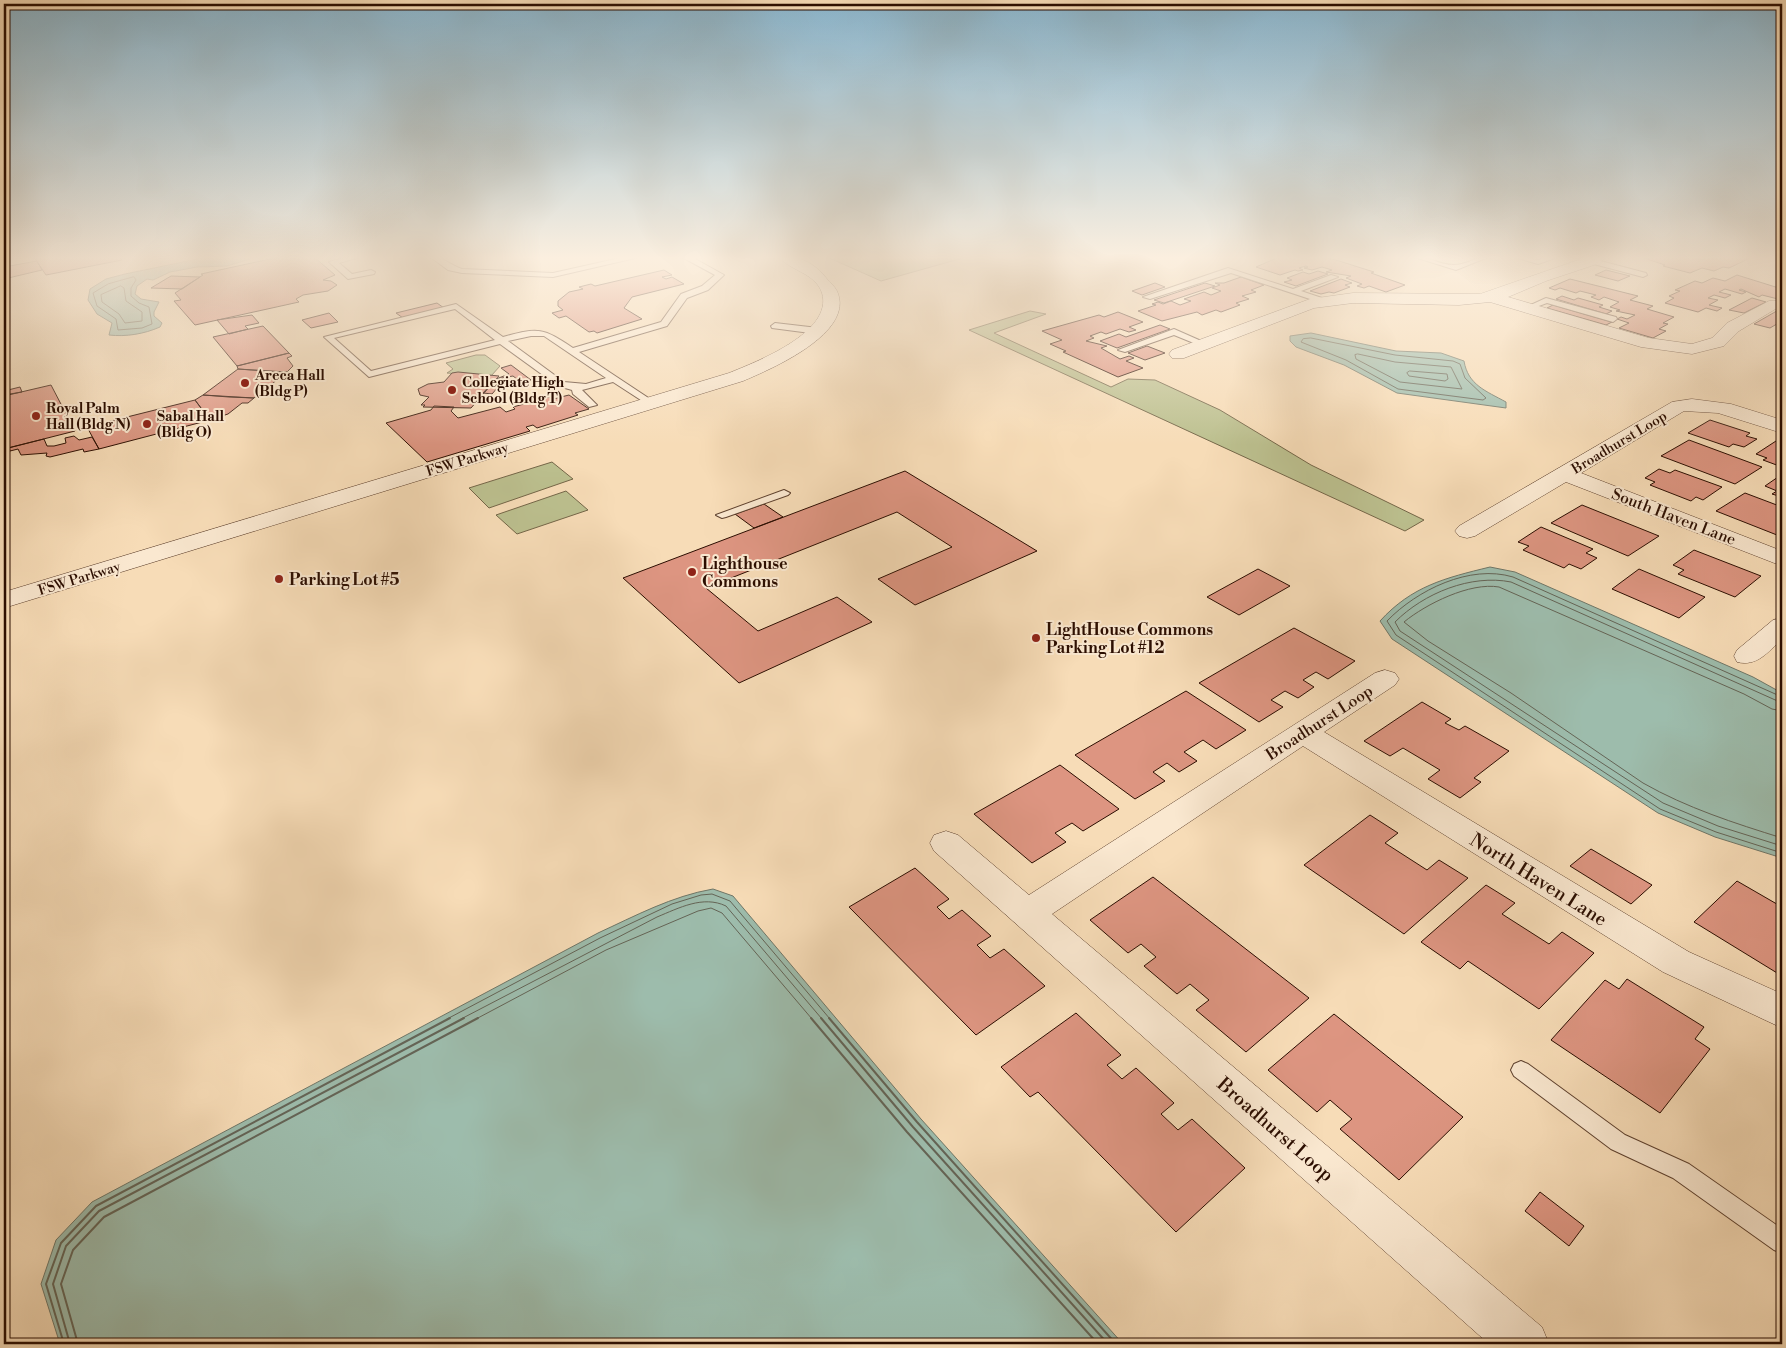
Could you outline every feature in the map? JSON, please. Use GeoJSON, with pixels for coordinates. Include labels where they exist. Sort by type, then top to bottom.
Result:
{"type":"FeatureCollection","features":[{"type":"Feature","properties":{"kind":"street","name":"FSW Parkway"},"geometry":{"type":"LineString","coordinates":[[6,600],[736,377],[772,363],[797,349],[818,331],[826,319]]}},
{"type":"Feature","properties":{"kind":"street"},"geometry":{"type":"LineString","coordinates":[[1178,354],[1273,319]]}},
{"type":"Feature","properties":{"kind":"street"},"geometry":{"type":"LineString","coordinates":[[1565,319],[1647,343],[1692,349],[1702,348],[1718,342],[1733,327],[1748,319]]}},
{"type":"Feature","properties":{"kind":"street","name":"Broadhurst Loop"},"geometry":{"type":"LineString","coordinates":[[1467,531],[1679,406],[1696,403],[1723,408],[1782,427]]}},
{"type":"Feature","properties":{"kind":"street","name":"South Haven Lane"},"geometry":{"type":"LineString","coordinates":[[1565,474],[1782,559]]}},
{"type":"Feature","properties":{"kind":"street"},"geometry":{"type":"LineString","coordinates":[[1748,656],[1782,626]]}},
{"type":"Feature","properties":{"kind":"street","name":"Broadhurst Loop"},"geometry":{"type":"LineString","coordinates":[[1027,913],[1385,679]]}},
{"type":"Feature","properties":{"kind":"street","name":"North Haven Lane"},"geometry":{"type":"LineString","coordinates":[[1302,733],[1676,962],[1782,1012]]}},
{"type":"Feature","properties":{"kind":"street","name":"Broadhurst Loop"},"geometry":{"type":"LineString","coordinates":[[946,843],[1525,1344]]}},
{"type":"Feature","properties":{"kind":"lane"},"geometry":{"type":"LineString","coordinates":[[401,319],[328,336],[369,374],[529,334],[546,334],[650,403]]}},
{"type":"Feature","properties":{"kind":"lane"},"geometry":{"type":"LineString","coordinates":[[473,319],[561,384],[578,388],[614,379]]}},
{"type":"Feature","properties":{"kind":"lane"},"geometry":{"type":"LineString","coordinates":[[572,351],[656,328],[664,324],[668,319]]}},
{"type":"Feature","properties":{"kind":"lane"},"geometry":{"type":"LineString","coordinates":[[775,326],[818,331]]}},
{"type":"Feature","properties":{"kind":"lane"},"geometry":{"type":"LineString","coordinates":[[1122,350],[1174,332],[1204,344]]}},
{"type":"Feature","properties":{"kind":"lane"},"geometry":{"type":"LineString","coordinates":[[578,388],[576,392],[592,405]]}},
{"type":"Feature","properties":{"kind":"lane"},"geometry":{"type":"LineString","coordinates":[[722,515],[784,493]]}},
{"type":"Feature","properties":{"kind":"lane"},"geometry":{"type":"LineString","coordinates":[[1521,1070],[1618,1142],[1681,1171],[1782,1242]]}},
{"type":"Feature","properties":{"kind":"green space"},"geometry":{"type":"Polygon","coordinates":[[[1005,319],[1033,319],[994,333],[1111,387],[1128,379],[1155,380],[1220,410],[1311,465],[1424,520],[1405,531],[969,330],[1005,319]]]}},
{"type":"Feature","properties":{"kind":"green space"},"geometry":{"type":"Polygon","coordinates":[[[476,355],[485,355],[500,366],[491,376],[447,373],[453,369],[446,363],[476,355]]]}},
{"type":"Feature","properties":{"kind":"green space"},"geometry":{"type":"Polygon","coordinates":[[[552,462],[573,479],[489,508],[469,488],[552,462]]]}},
{"type":"Feature","properties":{"kind":"green space"},"geometry":{"type":"Polygon","coordinates":[[[566,491],[588,510],[517,534],[496,515],[566,491]]]}},
{"type":"Feature","properties":{"kind":"water"},"geometry":{"type":"Polygon","coordinates":[[[105,319],[157,319],[162,323],[160,327],[141,333],[115,336],[109,335],[112,323],[105,319]]]}},
{"type":"Feature","properties":{"kind":"water"},"geometry":{"type":"Polygon","coordinates":[[[1311,333],[1396,351],[1441,353],[1464,361],[1469,376],[1474,382],[1485,391],[1506,402],[1506,408],[1397,393],[1344,365],[1296,347],[1290,341],[1290,336],[1311,333]]]}},
{"type":"Feature","properties":{"kind":"water"},"geometry":{"type":"Polygon","coordinates":[[[1490,567],[1515,572],[1753,677],[1782,693],[1782,858],[1715,837],[1658,813],[1392,639],[1380,621],[1404,599],[1417,591],[1458,575],[1490,567]]]}},
{"type":"Feature","properties":{"kind":"water"},"geometry":{"type":"Polygon","coordinates":[[[713,889],[733,896],[921,1119],[1123,1344],[60,1344],[41,1284],[56,1240],[92,1202],[598,933],[640,913],[683,896],[713,889]]]}},
{"type":"Feature","properties":{"kind":"building"},"geometry":{"type":"Polygon","coordinates":[[[190,319],[223,319],[195,325],[190,319]]]}},
{"type":"Feature","properties":{"kind":"building"},"geometry":{"type":"Polygon","coordinates":[[[255,319],[259,323],[245,326],[248,329],[229,334],[217,320],[255,319]]]}},
{"type":"Feature","properties":{"kind":"building"},"geometry":{"type":"Polygon","coordinates":[[[335,319],[338,322],[311,328],[302,320],[335,319]]]}},
{"type":"Feature","properties":{"kind":"building"},"geometry":{"type":"Polygon","coordinates":[[[570,319],[642,319],[597,333],[594,331],[589,332],[570,319]]]}},
{"type":"Feature","properties":{"kind":"building"},"geometry":{"type":"Polygon","coordinates":[[[1085,319],[1135,319],[1143,322],[1129,327],[1136,330],[1129,332],[1120,329],[1106,334],[1101,332],[1090,336],[1094,338],[1086,341],[1107,346],[1101,348],[1120,359],[1129,356],[1134,358],[1126,361],[1143,368],[1118,377],[1063,352],[1066,351],[1050,344],[1062,340],[1042,331],[1085,319]]]}},
{"type":"Feature","properties":{"kind":"building"},"geometry":{"type":"Polygon","coordinates":[[[1585,319],[1601,319],[1612,322],[1606,325],[1585,319]]]}},
{"type":"Feature","properties":{"kind":"building"},"geometry":{"type":"Polygon","coordinates":[[[1617,319],[1671,319],[1663,323],[1668,324],[1659,329],[1666,331],[1653,338],[1619,328],[1629,323],[1617,319]]]}},
{"type":"Feature","properties":{"kind":"building"},"geometry":{"type":"Polygon","coordinates":[[[1763,319],[1782,319],[1782,321],[1770,328],[1754,324],[1763,319]]]}},
{"type":"Feature","properties":{"kind":"building"},"geometry":{"type":"Polygon","coordinates":[[[1160,325],[1170,329],[1117,348],[1100,341],[1119,334],[1126,337],[1160,325]]]}},
{"type":"Feature","properties":{"kind":"building"},"geometry":{"type":"Polygon","coordinates":[[[263,326],[289,353],[237,366],[213,337],[263,326]]]}},
{"type":"Feature","properties":{"kind":"building"},"geometry":{"type":"Polygon","coordinates":[[[1147,346],[1165,353],[1145,360],[1128,353],[1147,346]]]}},
{"type":"Feature","properties":{"kind":"building"},"geometry":{"type":"Polygon","coordinates":[[[289,353],[292,356],[287,358],[293,366],[287,372],[238,369],[237,366],[289,353]]]}},
{"type":"Feature","properties":{"kind":"building"},"geometry":{"type":"Polygon","coordinates":[[[511,365],[531,380],[522,383],[513,376],[496,379],[509,374],[501,368],[511,365]]]}},
{"type":"Feature","properties":{"kind":"building","name":"Areca Hall (Bldg P)"},"geometry":{"type":"Polygon","coordinates":[[[238,369],[287,372],[254,398],[203,395],[238,369]]]}},
{"type":"Feature","properties":{"kind":"building","name":"Collegiate High School (Bldg T)"},"geometry":{"type":"Polygon","coordinates":[[[452,373],[499,376],[471,408],[423,407],[425,405],[421,405],[429,397],[420,395],[418,389],[428,384],[444,382],[452,373]]]}},
{"type":"Feature","properties":{"kind":"building"},"geometry":{"type":"Polygon","coordinates":[[[496,379],[505,379],[492,394],[483,393],[496,379]]]}},
{"type":"Feature","properties":{"kind":"building","name":"Royal Palm Hall (Bldg N)"},"geometry":{"type":"Polygon","coordinates":[[[51,385],[75,431],[8,448],[4,437],[4,396],[51,385]]]}},
{"type":"Feature","properties":{"kind":"building"},"geometry":{"type":"Polygon","coordinates":[[[20,387],[22,392],[4,395],[4,391],[20,387]]]}},
{"type":"Feature","properties":{"kind":"building"},"geometry":{"type":"Polygon","coordinates":[[[203,395],[254,398],[248,403],[242,403],[228,414],[210,420],[195,400],[203,395]]]}},
{"type":"Feature","properties":{"kind":"building"},"geometry":{"type":"Polygon","coordinates":[[[569,395],[589,409],[575,413],[578,415],[537,428],[533,425],[526,427],[530,431],[427,462],[386,423],[431,410],[434,406],[454,407],[451,411],[458,418],[500,407],[506,412],[515,409],[513,407],[549,397],[553,399],[569,395]]]}},
{"type":"Feature","properties":{"kind":"building","name":"Sabal Hall (Bldg O)"},"geometry":{"type":"Polygon","coordinates":[[[195,400],[210,420],[99,449],[87,427],[195,400]]]}},
{"type":"Feature","properties":{"kind":"building"},"geometry":{"type":"Polygon","coordinates":[[[1710,420],[1750,433],[1746,436],[1757,439],[1744,447],[1733,444],[1729,447],[1688,433],[1710,420]]]}},
{"type":"Feature","properties":{"kind":"building"},"geometry":{"type":"Polygon","coordinates":[[[74,436],[79,440],[92,437],[99,449],[84,452],[83,449],[50,457],[46,456],[47,453],[21,455],[18,449],[10,451],[8,448],[44,439],[47,446],[54,446],[66,443],[65,438],[74,436]]]}},
{"type":"Feature","properties":{"kind":"building"},"geometry":{"type":"Polygon","coordinates":[[[1689,440],[1762,467],[1735,484],[1661,456],[1689,440]]]}},
{"type":"Feature","properties":{"kind":"building"},"geometry":{"type":"Polygon","coordinates":[[[1776,441],[1782,443],[1782,467],[1763,460],[1767,458],[1756,454],[1776,441]]]}},
{"type":"Feature","properties":{"kind":"building"},"geometry":{"type":"Polygon","coordinates":[[[1659,469],[1670,473],[1675,470],[1722,487],[1703,500],[1696,497],[1691,501],[1650,485],[1655,482],[1645,478],[1659,469]]]}},
{"type":"Feature","properties":{"kind":"building","name":"Lighthouse Commons"},"geometry":{"type":"Polygon","coordinates":[[[905,471],[1037,551],[915,605],[878,579],[952,547],[897,512],[706,588],[758,631],[837,597],[872,622],[739,683],[623,578],[905,471]]]}},
{"type":"Feature","properties":{"kind":"building"},"geometry":{"type":"Polygon","coordinates":[[[1778,477],[1782,479],[1782,497],[1772,494],[1777,491],[1765,486],[1778,477]]]}},
{"type":"Feature","properties":{"kind":"building"},"geometry":{"type":"Polygon","coordinates":[[[1745,493],[1782,507],[1782,537],[1716,511],[1745,493]]]}},
{"type":"Feature","properties":{"kind":"building"},"geometry":{"type":"Polygon","coordinates":[[[764,504],[783,517],[754,528],[735,514],[764,504]]]}},
{"type":"Feature","properties":{"kind":"building"},"geometry":{"type":"Polygon","coordinates":[[[1582,505],[1659,536],[1628,556],[1551,523],[1582,505]]]}},
{"type":"Feature","properties":{"kind":"building"},"geometry":{"type":"Polygon","coordinates":[[[1541,527],[1593,549],[1586,553],[1597,558],[1581,569],[1569,564],[1564,568],[1523,550],[1529,546],[1518,542],[1541,527]]]}},
{"type":"Feature","properties":{"kind":"building"},"geometry":{"type":"Polygon","coordinates":[[[1694,550],[1761,576],[1735,597],[1678,574],[1684,570],[1673,565],[1694,550]]]}},
{"type":"Feature","properties":{"kind":"building"},"geometry":{"type":"Polygon","coordinates":[[[1258,569],[1290,586],[1239,615],[1207,597],[1258,569]]]}},
{"type":"Feature","properties":{"kind":"building"},"geometry":{"type":"Polygon","coordinates":[[[1639,569],[1705,597],[1679,618],[1612,589],[1639,569]]]}},
{"type":"Feature","properties":{"kind":"building"},"geometry":{"type":"Polygon","coordinates":[[[1294,628],[1355,661],[1328,679],[1316,672],[1303,680],[1314,687],[1298,698],[1285,691],[1271,700],[1283,707],[1259,722],[1199,683],[1294,628]]]}},
{"type":"Feature","properties":{"kind":"building"},"geometry":{"type":"Polygon","coordinates":[[[1186,691],[1246,730],[1216,749],[1203,740],[1184,752],[1197,761],[1179,772],[1167,763],[1153,772],[1165,781],[1135,799],[1075,755],[1186,691]]]}},
{"type":"Feature","properties":{"kind":"building"},"geometry":{"type":"Polygon","coordinates":[[[1422,702],[1451,719],[1445,723],[1459,730],[1465,726],[1509,751],[1474,778],[1481,782],[1460,798],[1428,779],[1440,770],[1403,748],[1390,756],[1364,741],[1422,702]]]}},
{"type":"Feature","properties":{"kind":"building"},"geometry":{"type":"Polygon","coordinates":[[[1060,765],[1119,809],[1083,831],[1072,823],[1055,833],[1066,842],[1032,863],[974,814],[1060,765]]]}},
{"type":"Feature","properties":{"kind":"building"},"geometry":{"type":"Polygon","coordinates":[[[1370,815],[1398,833],[1385,843],[1427,870],[1439,860],[1468,878],[1404,934],[1304,865],[1370,815]]]}},
{"type":"Feature","properties":{"kind":"building"},"geometry":{"type":"Polygon","coordinates":[[[1591,849],[1652,885],[1631,904],[1570,866],[1591,849]]]}},
{"type":"Feature","properties":{"kind":"building"},"geometry":{"type":"Polygon","coordinates":[[[915,868],[949,899],[937,907],[949,919],[962,910],[991,936],[977,945],[990,958],[1004,949],[1045,986],[976,1035],[849,907],[915,868]]]}},
{"type":"Feature","properties":{"kind":"building"},"geometry":{"type":"Polygon","coordinates":[[[1153,877],[1309,998],[1246,1052],[1196,1010],[1209,1000],[1190,984],[1177,994],[1144,966],[1156,957],[1141,944],[1128,953],[1090,920],[1153,877]]]}},
{"type":"Feature","properties":{"kind":"building"},"geometry":{"type":"Polygon","coordinates":[[[1737,881],[1782,907],[1782,976],[1694,922],[1737,881]]]}},
{"type":"Feature","properties":{"kind":"building"},"geometry":{"type":"Polygon","coordinates":[[[1486,885],[1515,903],[1502,914],[1549,944],[1562,932],[1594,953],[1539,1009],[1468,961],[1460,969],[1421,942],[1486,885]]]}},
{"type":"Feature","properties":{"kind":"building"},"geometry":{"type":"Polygon","coordinates":[[[1627,979],[1704,1027],[1695,1039],[1710,1049],[1660,1113],[1551,1040],[1605,980],[1619,989],[1627,979]]]}},
{"type":"Feature","properties":{"kind":"building"},"geometry":{"type":"Polygon","coordinates":[[[1076,1013],[1121,1055],[1107,1065],[1122,1079],[1136,1068],[1174,1103],[1161,1114],[1178,1130],[1192,1119],[1245,1168],[1176,1232],[1038,1092],[1030,1097],[1001,1067],[1076,1013]]]}},
{"type":"Feature","properties":{"kind":"building"},"geometry":{"type":"Polygon","coordinates":[[[1334,1014],[1463,1117],[1399,1180],[1340,1129],[1352,1119],[1330,1100],[1317,1112],[1268,1070],[1334,1014]]]}},
{"type":"Feature","properties":{"kind":"building"},"geometry":{"type":"Polygon","coordinates":[[[1540,1192],[1584,1226],[1569,1246],[1525,1211],[1540,1192]]]}},
{"type":"Feature","properties":{"kind":"place","name":"Areca Hall (Bldg P)"},"geometry":{"type":"Point","coordinates":[245,383]}},
{"type":"Feature","properties":{"kind":"place","name":"Collegiate High School (Bldg T)"},"geometry":{"type":"Point","coordinates":[452,390]}},
{"type":"Feature","properties":{"kind":"place","name":"Royal Palm Hall (Bldg N)"},"geometry":{"type":"Point","coordinates":[36,416]}},
{"type":"Feature","properties":{"kind":"place","name":"Sabal Hall (Bldg O)"},"geometry":{"type":"Point","coordinates":[147,424]}},
{"type":"Feature","properties":{"kind":"place","name":"Lighthouse Commons"},"geometry":{"type":"Point","coordinates":[692,572]}},
{"type":"Feature","properties":{"kind":"place","name":"Parking Lot #5"},"geometry":{"type":"Point","coordinates":[279,579]}},
{"type":"Feature","properties":{"kind":"place","name":"LightHouse Commons Parking Lot #12"},"geometry":{"type":"Point","coordinates":[1036,638]}}]}
